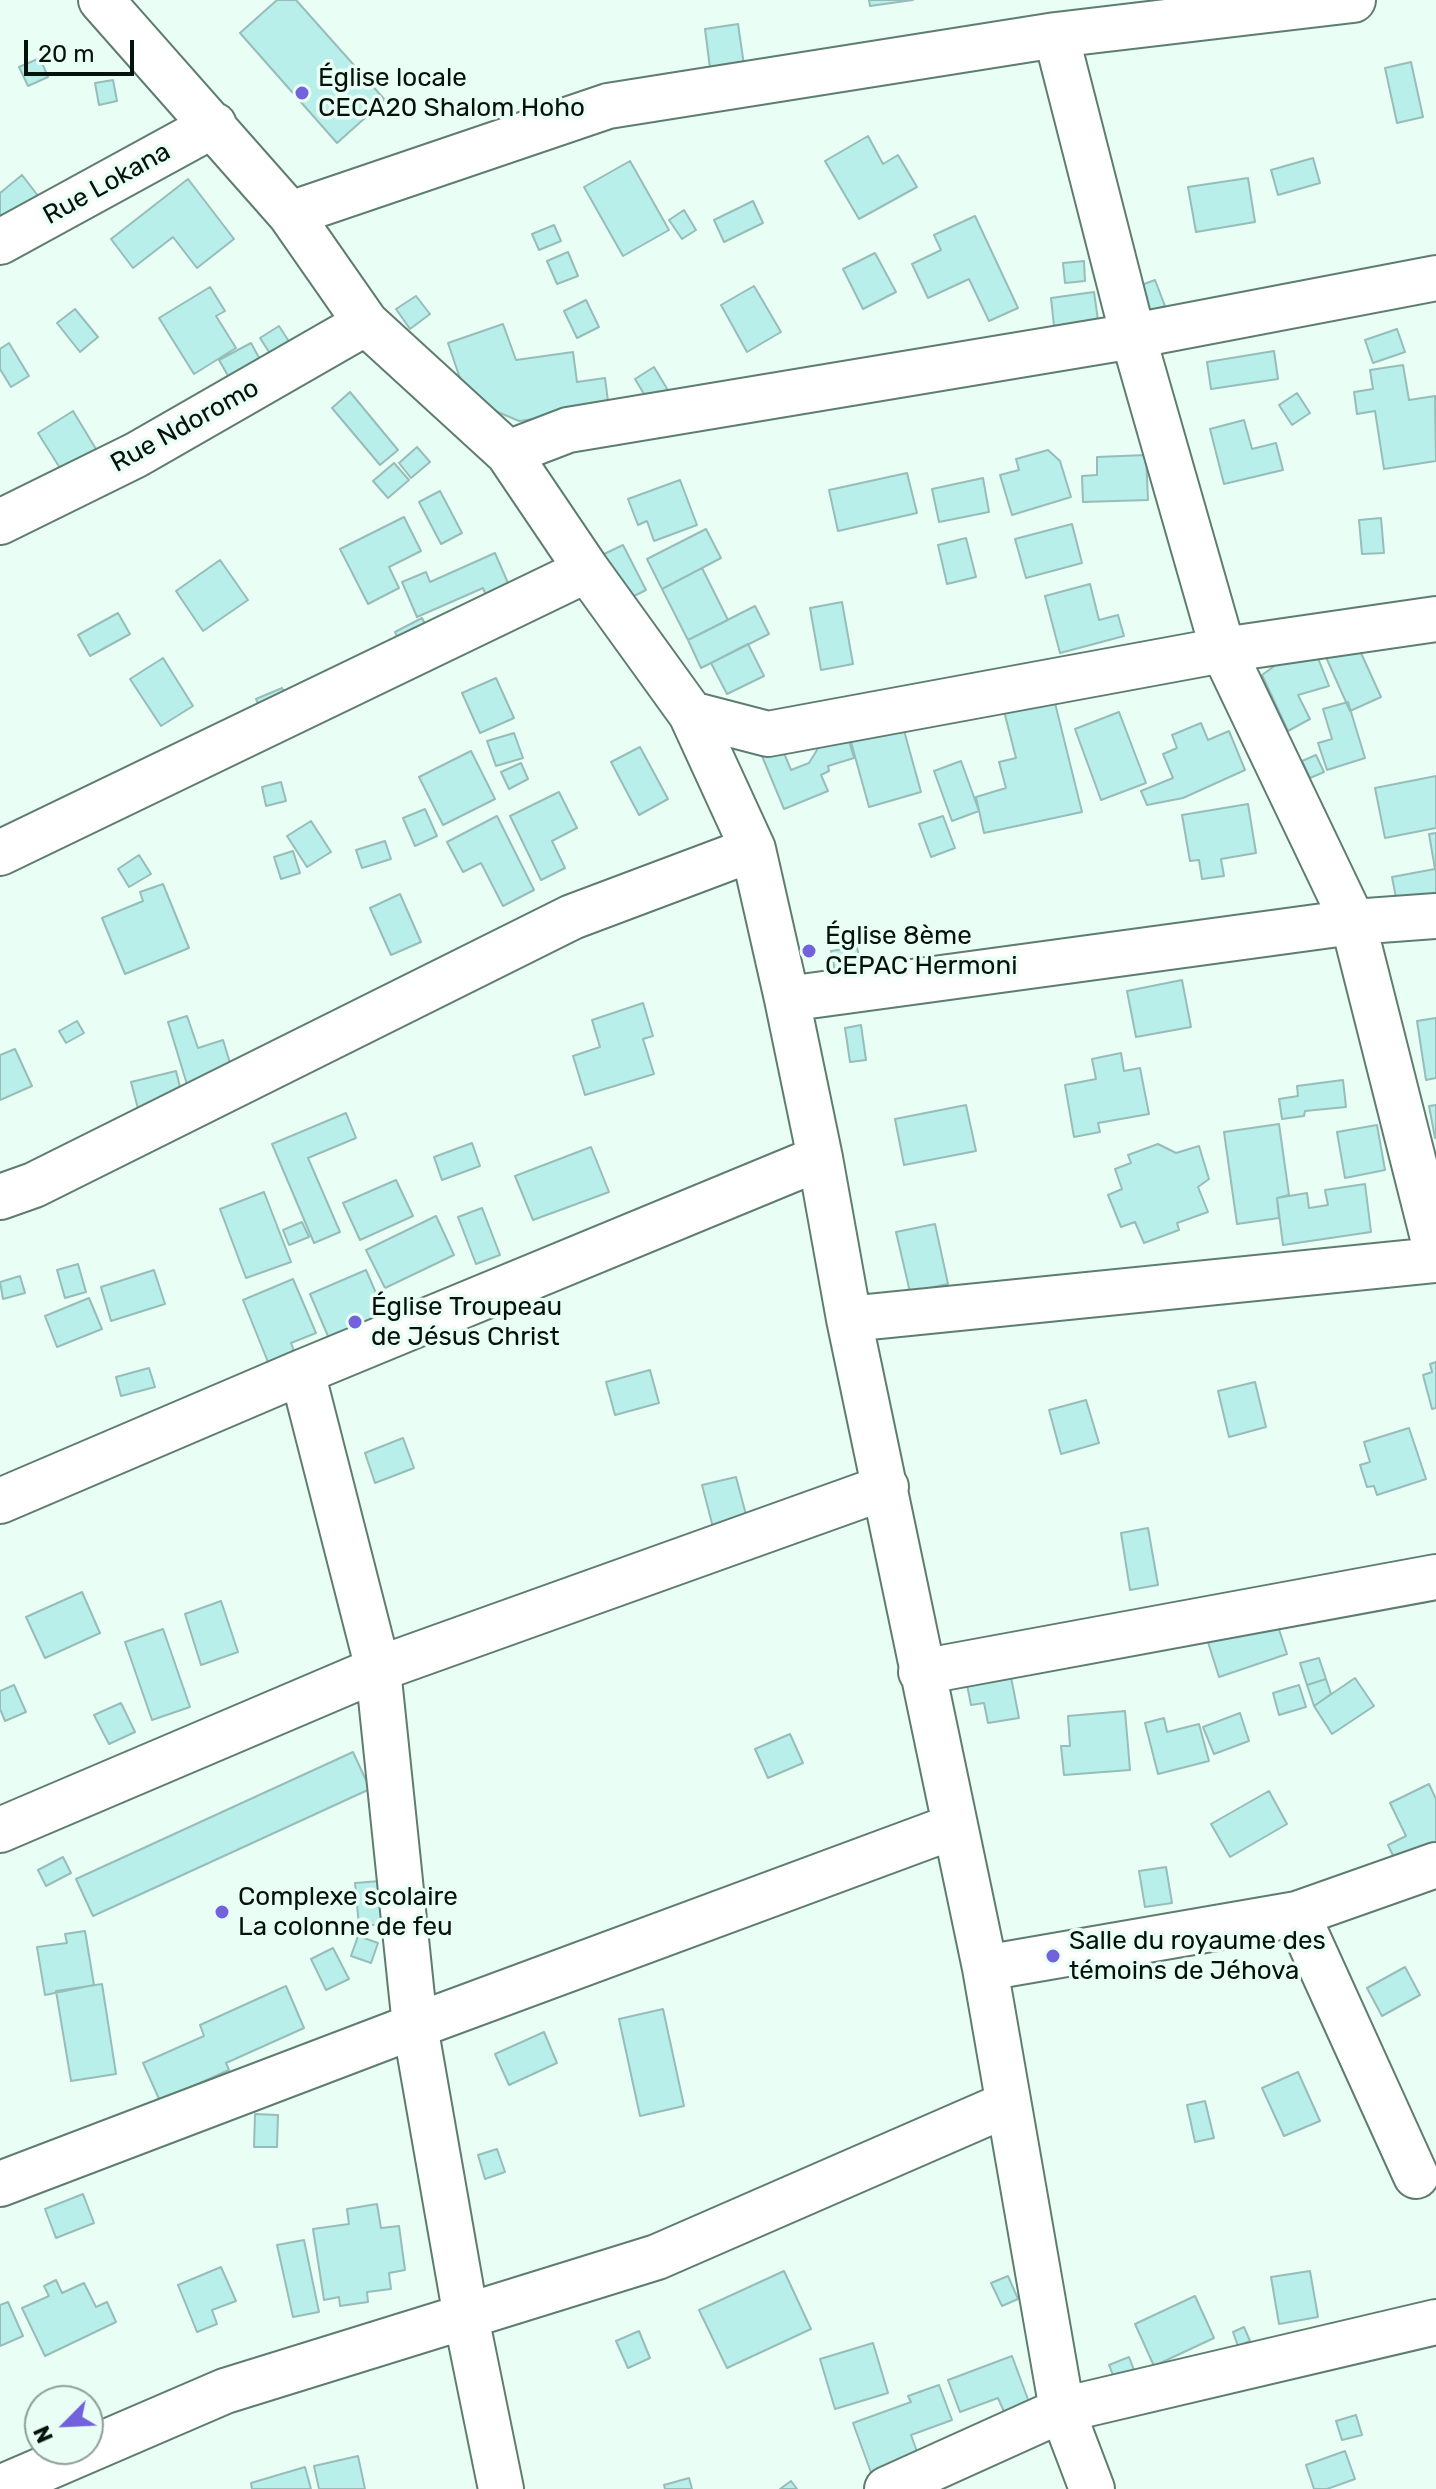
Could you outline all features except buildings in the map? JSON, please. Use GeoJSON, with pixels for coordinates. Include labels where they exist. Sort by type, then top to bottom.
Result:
{"type":"FeatureCollection","features":[{"type":"Feature","properties":{"kind":"street"},"geometry":{"type":"LineString","coordinates":[[101,0],[290,214],[366,323],[508,453],[587,570],[691,714],[753,849],[820,1158],[849,1319],[985,1968],[1062,2410],[1092,2489]]}},
{"type":"Feature","properties":{"kind":"street"},"geometry":{"type":"LineString","coordinates":[[290,214],[608,106],[1056,35],[1353,0]]}},
{"type":"Feature","properties":{"kind":"street"},"geometry":{"type":"LineString","coordinates":[[1056,35],[1133,336],[1223,650],[1353,922],[1436,1250]]}},
{"type":"Feature","properties":{"kind":"street","name":"Rue Lokana"},"geometry":{"type":"LineString","coordinates":[[0,242],[214,125]]}},
{"type":"Feature","properties":{"kind":"street"},"geometry":{"type":"LineString","coordinates":[[508,453],[568,430],[1133,336],[1436,278]]}},
{"type":"Feature","properties":{"kind":"street","name":"Rue Ndoromo"},"geometry":{"type":"LineString","coordinates":[[0,522],[136,455],[366,323]]}},
{"type":"Feature","properties":{"kind":"street"},"geometry":{"type":"LineString","coordinates":[[0,853],[587,570]]}},
{"type":"Feature","properties":{"kind":"street"},"geometry":{"type":"LineString","coordinates":[[691,714],[768,734],[1223,650],[1436,619]]}},
{"type":"Feature","properties":{"kind":"street"},"geometry":{"type":"LineString","coordinates":[[0,1197],[34,1185],[572,917],[753,849]]}},
{"type":"Feature","properties":{"kind":"street"},"geometry":{"type":"LineString","coordinates":[[787,999],[1353,922],[1436,916]]}},
{"type":"Feature","properties":{"kind":"street"},"geometry":{"type":"LineString","coordinates":[[0,1501],[302,1372],[820,1158]]}},
{"type":"Feature","properties":{"kind":"street"},"geometry":{"type":"LineString","coordinates":[[849,1319],[1436,1260]]}},
{"type":"Feature","properties":{"kind":"street"},"geometry":{"type":"LineString","coordinates":[[302,1372],[378,1669],[415,2026],[466,2317],[501,2489]]}},
{"type":"Feature","properties":{"kind":"street"},"geometry":{"type":"LineString","coordinates":[[0,1830],[378,1669],[886,1487]]}},
{"type":"Feature","properties":{"kind":"street"},"geometry":{"type":"LineString","coordinates":[[921,1672],[1436,1577]]}},
{"type":"Feature","properties":{"kind":"street"},"geometry":{"type":"LineString","coordinates":[[0,2184],[955,1826]]}},
{"type":"Feature","properties":{"kind":"street"},"geometry":{"type":"LineString","coordinates":[[985,1968],[1297,1914],[1436,1865]]}},
{"type":"Feature","properties":{"kind":"street"},"geometry":{"type":"LineString","coordinates":[[1297,1914],[1416,2176]]}},
{"type":"Feature","properties":{"kind":"street"},"geometry":{"type":"LineString","coordinates":[[0,2488],[225,2391],[657,2257],[1008,2104]]}},
{"type":"Feature","properties":{"kind":"street"},"geometry":{"type":"LineString","coordinates":[[887,2489],[1062,2410],[1436,2322]]}},
{"type":"Feature","properties":{"kind":"place","name":"Église locale CECA20 Shalom Hoho"},"geometry":{"type":"Point","coordinates":[302,93]}},
{"type":"Feature","properties":{"kind":"place","name":"Église 8ème CEPAC Hermoni"},"geometry":{"type":"Point","coordinates":[809,951]}},
{"type":"Feature","properties":{"kind":"place","name":"Église Troupeau de Jésus Christ"},"geometry":{"type":"Point","coordinates":[355,1322]}},
{"type":"Feature","properties":{"kind":"place","name":"Complexe scolaire La colonne de feu"},"geometry":{"type":"Point","coordinates":[222,1912]}},
{"type":"Feature","properties":{"kind":"place","name":"Salle du royaume des témoins de Jéhova"},"geometry":{"type":"Point","coordinates":[1053,1956]}}]}
